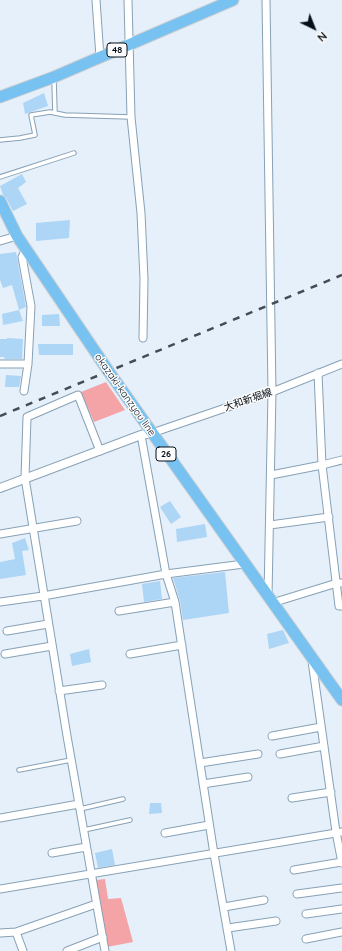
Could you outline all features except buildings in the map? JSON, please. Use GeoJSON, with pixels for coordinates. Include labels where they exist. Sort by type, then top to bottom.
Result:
{"type":"FeatureCollection","features":[{"type":"Feature","properties":{"kind":"main road","name":"48"},"geometry":{"type":"LineString","coordinates":[[0,97],[54,77],[233,0]]}},
{"type":"Feature","properties":{"kind":"main road","name":"okazaki-kanzyou line"},"geometry":{"type":"LineString","coordinates":[[0,201],[17,236],[147,434],[312,656],[342,700]]}},
{"type":"Feature","properties":{"kind":"street"},"geometry":{"type":"LineString","coordinates":[[96,0],[100,57]]}},
{"type":"Feature","properties":{"kind":"street"},"geometry":{"type":"LineString","coordinates":[[128,0],[131,117],[141,220],[144,279],[143,338]]}},
{"type":"Feature","properties":{"kind":"street"},"geometry":{"type":"LineString","coordinates":[[266,0],[272,392],[270,600],[339,583]]}},
{"type":"Feature","properties":{"kind":"street"},"geometry":{"type":"LineString","coordinates":[[0,240],[17,236]]}},
{"type":"Feature","properties":{"kind":"street"},"geometry":{"type":"LineString","coordinates":[[24,391],[28,364],[31,306],[22,258],[26,249]]}},
{"type":"Feature","properties":{"kind":"street"},"geometry":{"type":"LineString","coordinates":[[0,364],[28,364]]}},
{"type":"Feature","properties":{"kind":"street","name":"大和新堀線"},"geometry":{"type":"LineString","coordinates":[[147,434],[272,392],[342,364]]}},
{"type":"Feature","properties":{"kind":"street"},"geometry":{"type":"LineString","coordinates":[[318,373],[322,465],[339,583],[339,606],[342,606]]}},
{"type":"Feature","properties":{"kind":"street"},"geometry":{"type":"LineString","coordinates":[[100,451],[78,395],[27,417],[25,478],[59,691],[105,951]]}},
{"type":"Feature","properties":{"kind":"street"},"geometry":{"type":"LineString","coordinates":[[0,488],[147,434],[166,574],[175,602],[214,854],[232,951]]}},
{"type":"Feature","properties":{"kind":"street"},"geometry":{"type":"LineString","coordinates":[[271,475],[342,460]]}},
{"type":"Feature","properties":{"kind":"street"},"geometry":{"type":"LineString","coordinates":[[270,525],[329,517]]}},
{"type":"Feature","properties":{"kind":"street"},"geometry":{"type":"LineString","coordinates":[[0,534],[77,521]]}},
{"type":"Feature","properties":{"kind":"street"},"geometry":{"type":"LineString","coordinates":[[0,602],[43,596],[166,574],[244,564]]}},
{"type":"Feature","properties":{"kind":"street"},"geometry":{"type":"LineString","coordinates":[[119,611],[175,602]]}},
{"type":"Feature","properties":{"kind":"street"},"geometry":{"type":"LineString","coordinates":[[7,631],[48,624]]}},
{"type":"Feature","properties":{"kind":"street"},"geometry":{"type":"LineString","coordinates":[[130,654],[182,645]]}},
{"type":"Feature","properties":{"kind":"street"},"geometry":{"type":"LineString","coordinates":[[5,654],[52,646]]}},
{"type":"Feature","properties":{"kind":"street"},"geometry":{"type":"LineString","coordinates":[[294,870],[342,862],[339,832],[330,792],[312,656]]}},
{"type":"Feature","properties":{"kind":"street"},"geometry":{"type":"LineString","coordinates":[[59,691],[102,685]]}},
{"type":"Feature","properties":{"kind":"street"},"geometry":{"type":"LineString","coordinates":[[272,736],[321,727]]}},
{"type":"Feature","properties":{"kind":"street"},"geometry":{"type":"LineString","coordinates":[[280,754],[324,746]]}},
{"type":"Feature","properties":{"kind":"street"},"geometry":{"type":"LineString","coordinates":[[200,763],[258,754]]}},
{"type":"Feature","properties":{"kind":"street"},"geometry":{"type":"LineString","coordinates":[[203,784],[248,777]]}},
{"type":"Feature","properties":{"kind":"street"},"geometry":{"type":"LineString","coordinates":[[292,798],[330,792]]}},
{"type":"Feature","properties":{"kind":"street"},"geometry":{"type":"LineString","coordinates":[[0,818],[80,806]]}},
{"type":"Feature","properties":{"kind":"street"},"geometry":{"type":"LineString","coordinates":[[165,833],[210,825]]}},
{"type":"Feature","properties":{"kind":"street"},"geometry":{"type":"LineString","coordinates":[[0,889],[339,832]]}},
{"type":"Feature","properties":{"kind":"street"},"geometry":{"type":"LineString","coordinates":[[52,853],[86,847]]}},
{"type":"Feature","properties":{"kind":"street"},"geometry":{"type":"LineString","coordinates":[[297,894],[342,888]]}},
{"type":"Feature","properties":{"kind":"street"},"geometry":{"type":"LineString","coordinates":[[224,907],[264,900]]}},
{"type":"Feature","properties":{"kind":"street"},"geometry":{"type":"LineString","coordinates":[[0,933],[16,932],[96,904]]}},
{"type":"Feature","properties":{"kind":"street"},"geometry":{"type":"LineString","coordinates":[[306,914],[342,910]]}},
{"type":"Feature","properties":{"kind":"street"},"geometry":{"type":"LineString","coordinates":[[228,928],[276,921]]}},
{"type":"Feature","properties":{"kind":"street"},"geometry":{"type":"LineString","coordinates":[[16,932],[23,951]]}},
{"type":"Feature","properties":{"kind":"street"},"geometry":{"type":"LineString","coordinates":[[306,938],[342,932]]}},
{"type":"Feature","properties":{"kind":"street"},"geometry":{"type":"LineString","coordinates":[[67,951],[103,937]]}},
{"type":"Feature","properties":{"kind":"lane"},"geometry":{"type":"LineString","coordinates":[[54,77],[55,113]]}},
{"type":"Feature","properties":{"kind":"lane"},"geometry":{"type":"LineString","coordinates":[[0,140],[35,135],[31,115],[50,112],[65,115],[131,117]]}},
{"type":"Feature","properties":{"kind":"lane"},"geometry":{"type":"LineString","coordinates":[[0,177],[74,153]]}},
{"type":"Feature","properties":{"kind":"lane"},"geometry":{"type":"LineString","coordinates":[[19,770],[71,760]]}},
{"type":"Feature","properties":{"kind":"lane"},"geometry":{"type":"LineString","coordinates":[[80,806],[124,799]]}},
{"type":"Feature","properties":{"kind":"lane"},"geometry":{"type":"LineString","coordinates":[[84,830],[130,820]]}},
{"type":"Feature","properties":{"kind":"shaded area"},"geometry":{"type":"Polygon","coordinates":[[[106,382],[125,410],[94,422],[81,392],[106,382]]]}},
{"type":"Feature","properties":{"kind":"shaded area"},"geometry":{"type":"Polygon","coordinates":[[[105,879],[108,899],[121,898],[133,942],[107,947],[96,880],[105,879]]]}},
{"type":"Feature","properties":{"kind":"railway"},"geometry":{"type":"LineString","coordinates":[[0,416],[342,275]]}}]}
